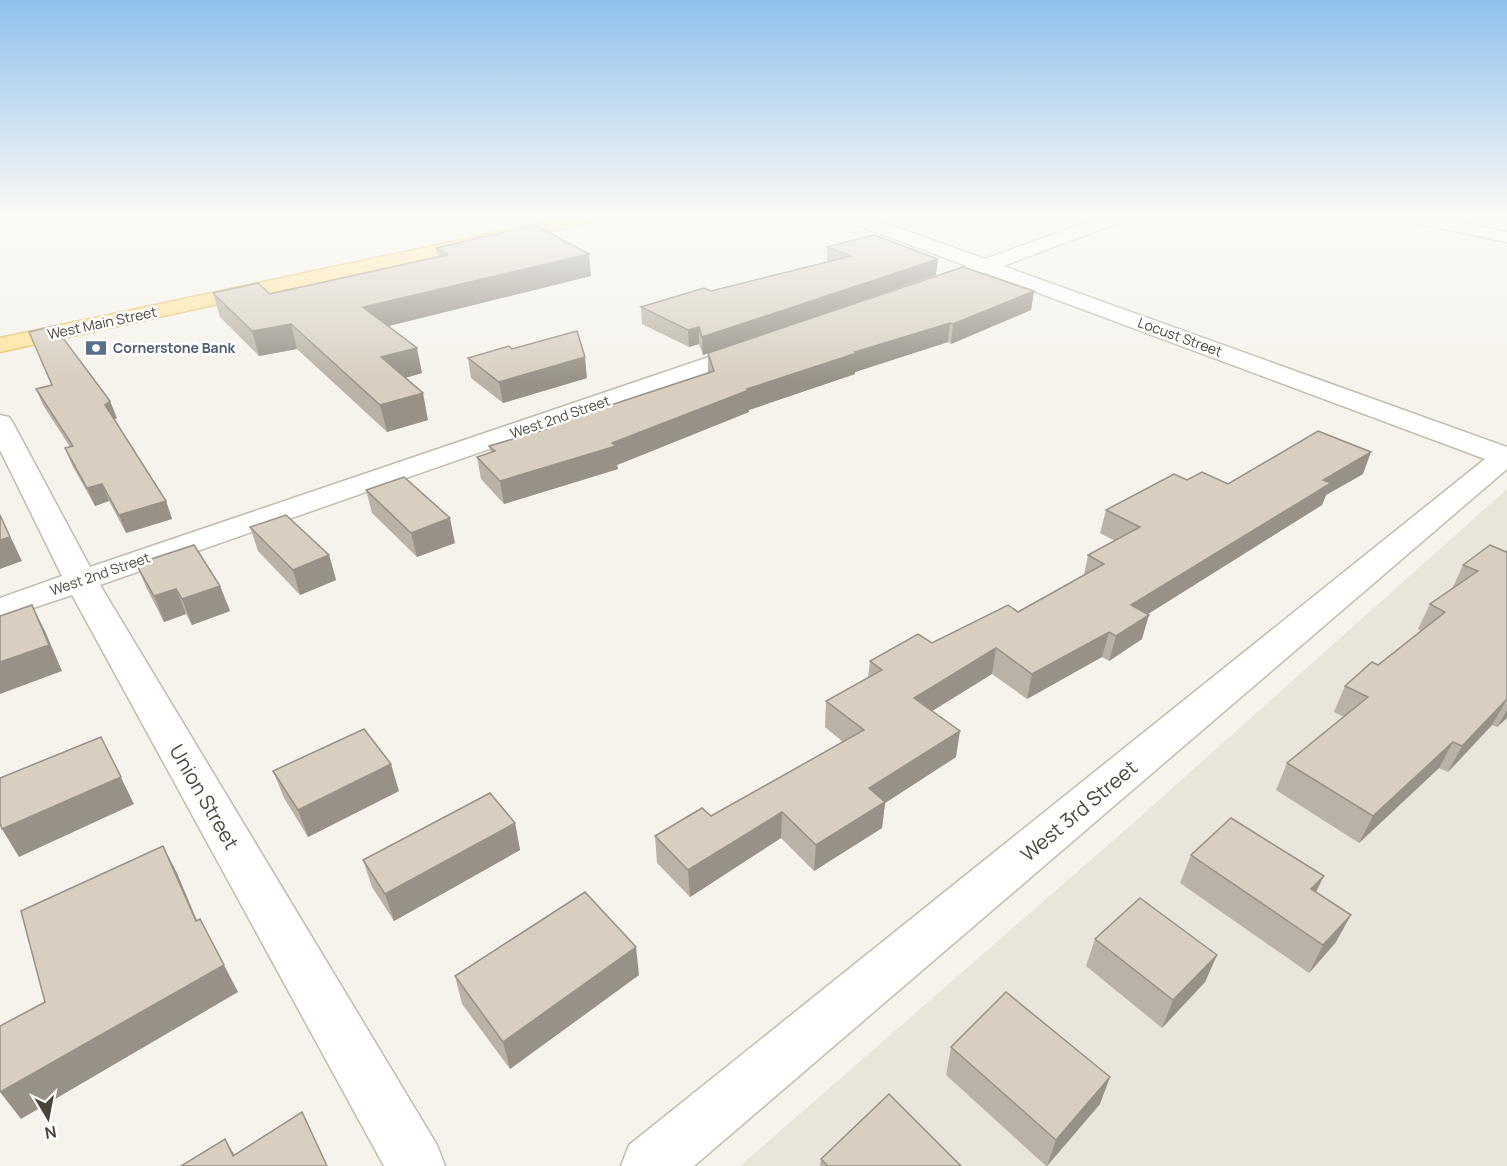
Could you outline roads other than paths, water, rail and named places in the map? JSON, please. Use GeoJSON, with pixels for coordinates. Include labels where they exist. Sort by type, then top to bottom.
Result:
{"type":"FeatureCollection","features":[{"type":"Feature","properties":{"kind":"main road","name":"West Main Street"},"geometry":{"type":"LineString","coordinates":[[0,345],[340,271]]}},
{"type":"Feature","properties":{"kind":"street"},"geometry":{"type":"LineString","coordinates":[[916,292],[974,271]]}},
{"type":"Feature","properties":{"kind":"street","name":"Locust Street"},"geometry":{"type":"LineString","coordinates":[[998,271],[1506,457]]}},
{"type":"Feature","properties":{"kind":"street","name":"West 2nd Street"},"geometry":{"type":"LineString","coordinates":[[0,609],[770,343]]}},
{"type":"Feature","properties":{"kind":"street","name":"Union Street"},"geometry":{"type":"LineString","coordinates":[[0,423],[81,581],[416,1166]]}},
{"type":"Feature","properties":{"kind":"street","name":"West 3rd Street"},"geometry":{"type":"LineString","coordinates":[[650,1166],[1506,457]]}},
{"type":"Feature","properties":{"kind":"place","name":"Cornerstone Bank"},"geometry":{"type":"Point","coordinates":[96,348]}}]}
